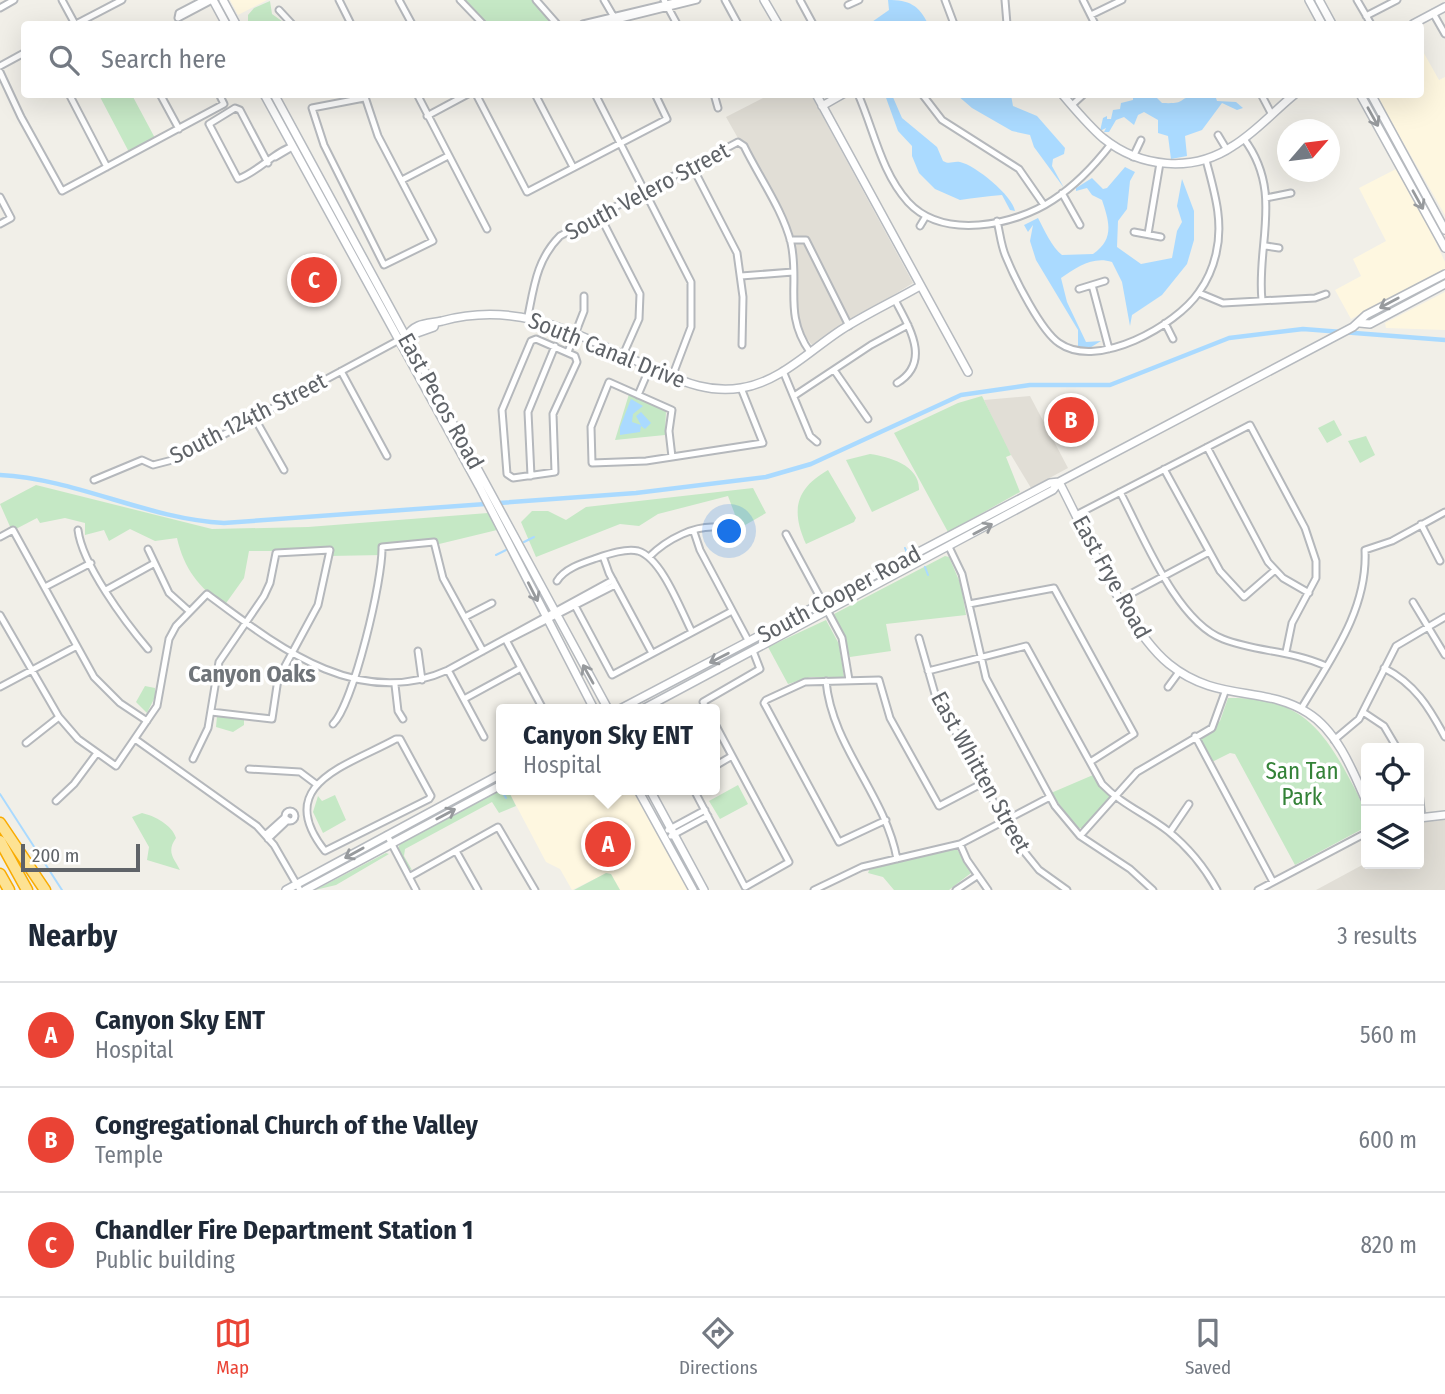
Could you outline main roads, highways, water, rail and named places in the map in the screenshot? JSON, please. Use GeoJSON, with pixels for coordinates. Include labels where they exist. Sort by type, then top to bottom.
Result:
{"type":"FeatureCollection","features":[{"type":"Feature","properties":{"kind":"highway"},"geometry":{"type":"LineString","coordinates":[[0,823],[45,890]]}},
{"type":"Feature","properties":{"kind":"highway"},"geometry":{"type":"LineString","coordinates":[[0,841],[27,890]]}},
{"type":"Feature","properties":{"kind":"highway"},"geometry":{"type":"LineString","coordinates":[[0,874],[9,890]]}},
{"type":"Feature","properties":{"kind":"main road"},"geometry":{"type":"LineString","coordinates":[[212,0],[224,21]]}},
{"type":"Feature","properties":{"kind":"main road"},"geometry":{"type":"LineString","coordinates":[[223,0],[234,21]]}},
{"type":"Feature","properties":{"kind":"main road"},"geometry":{"type":"LineString","coordinates":[[764,0],[776,21]]}},
{"type":"Feature","properties":{"kind":"main road"},"geometry":{"type":"LineString","coordinates":[[1309,0],[1320,21]]}},
{"type":"Feature","properties":{"kind":"main road"},"geometry":{"type":"LineString","coordinates":[[1319,0],[1330,21]]}},
{"type":"Feature","properties":{"kind":"main road"},"geometry":{"type":"LineString","coordinates":[[1418,21],[1445,7]]}},
{"type":"Feature","properties":{"kind":"main road","name":"East Pecos Road"},"geometry":{"type":"LineString","coordinates":[[267,98],[296,145],[605,704]]}},
{"type":"Feature","properties":{"kind":"main road","name":"East Pecos Road"},"geometry":{"type":"LineString","coordinates":[[276,98],[296,145]]}},
{"type":"Feature","properties":{"kind":"main road"},"geometry":{"type":"LineString","coordinates":[[818,98],[968,372]]}},
{"type":"Feature","properties":{"kind":"main road"},"geometry":{"type":"LineString","coordinates":[[822,106],[836,98]]}},
{"type":"Feature","properties":{"kind":"main road"},"geometry":{"type":"LineString","coordinates":[[1066,98],[1111,144],[1133,157],[1160,163],[1187,164],[1206,160],[1227,150],[1244,139],[1290,98]]}},
{"type":"Feature","properties":{"kind":"main road"},"geometry":{"type":"LineString","coordinates":[[1273,112],[1284,98]]}},
{"type":"Feature","properties":{"kind":"main road"},"geometry":{"type":"LineString","coordinates":[[1362,98],[1445,248]]}},
{"type":"Feature","properties":{"kind":"main road"},"geometry":{"type":"LineString","coordinates":[[1373,98],[1445,230]]}},
{"type":"Feature","properties":{"kind":"main road"},"geometry":{"type":"LineString","coordinates":[[1403,172],[1411,167]]}},
{"type":"Feature","properties":{"kind":"main road","name":"South Cooper Road"},"geometry":{"type":"LineString","coordinates":[[653,704],[949,547],[1050,483],[1059,482],[1334,338],[1360,323],[1366,315],[1445,274]]}},
{"type":"Feature","properties":{"kind":"main road","name":"South Cooper Road"},"geometry":{"type":"LineString","coordinates":[[1360,323],[1370,324],[1445,284]]}},
{"type":"Feature","properties":{"kind":"main road","name":"South Canal Drive"},"geometry":{"type":"LineString","coordinates":[[403,339],[434,327],[435,323],[483,313],[528,316],[576,333],[672,377],[706,388],[741,388],[783,371],[849,326],[920,286]]}},
{"type":"Feature","properties":{"kind":"main road","name":"East Frye Road"},"geometry":{"type":"LineString","coordinates":[[1059,482],[1121,599],[1149,645],[1179,672],[1225,692],[1279,701],[1301,709],[1318,722],[1334,740],[1361,791]]}},
{"type":"Feature","properties":{"kind":"main road","name":"South Cooper Road"},"geometry":{"type":"LineString","coordinates":[[630,704],[944,539],[1030,498]]}},
{"type":"Feature","properties":{"kind":"main road","name":"East Pecos Road"},"geometry":{"type":"LineString","coordinates":[[495,508],[591,704]]}},
{"type":"Feature","properties":{"kind":"main road"},"geometry":{"type":"LineString","coordinates":[[944,539],[949,547]]}},
{"type":"Feature","properties":{"kind":"main road"},"geometry":{"type":"LineString","coordinates":[[301,888],[387,835],[496,777]]}},
{"type":"Feature","properties":{"kind":"main road"},"geometry":{"type":"LineString","coordinates":[[286,890],[301,888],[496,788]]}},
{"type":"Feature","properties":{"kind":"main road"},"geometry":{"type":"LineString","coordinates":[[641,795],[693,890]]}},
{"type":"Feature","properties":{"kind":"main road"},"geometry":{"type":"LineString","coordinates":[[653,795],[704,890]]}},
{"type":"Feature","properties":{"kind":"main road"},"geometry":{"type":"LineString","coordinates":[[1424,818],[1445,815]]}},
{"type":"Feature","properties":{"kind":"water"},"geometry":{"type":"Polygon","coordinates":[[[888,0],[902,1],[921,12],[926,21],[873,21],[889,10],[888,0]]]}},
{"type":"Feature","properties":{"kind":"water"},"geometry":{"type":"Polygon","coordinates":[[[886,98],[893,98],[902,118],[937,147],[943,161],[967,164],[983,175],[1008,197],[1015,211],[1010,210],[1002,195],[960,200],[935,189],[919,173],[912,156],[912,146],[898,131],[886,98]]]}},
{"type":"Feature","properties":{"kind":"water"},"geometry":{"type":"Polygon","coordinates":[[[960,98],[1012,98],[1013,106],[1037,116],[1065,148],[1064,154],[1053,159],[1052,166],[1064,188],[1034,147],[1030,135],[1012,131],[972,108],[960,98]]]}},
{"type":"Feature","properties":{"kind":"water"},"geometry":{"type":"Polygon","coordinates":[[[1157,98],[1162,103],[1170,103],[1187,98],[1216,98],[1217,101],[1236,102],[1243,108],[1237,110],[1222,103],[1202,130],[1185,136],[1187,156],[1171,159],[1168,136],[1158,133],[1158,120],[1144,112],[1138,115],[1134,125],[1124,117],[1116,120],[1109,132],[1104,132],[1106,128],[1100,131],[1103,118],[1107,116],[1107,119],[1111,119],[1113,110],[1120,109],[1121,103],[1157,98]]]}},
{"type":"Feature","properties":{"kind":"water"},"geometry":{"type":"Polygon","coordinates":[[[1125,167],[1135,172],[1130,181],[1127,209],[1118,221],[1117,247],[1141,264],[1172,258],[1177,231],[1182,222],[1177,206],[1182,179],[1194,211],[1194,240],[1187,264],[1162,295],[1132,315],[1130,326],[1122,282],[1112,262],[1098,260],[1061,278],[1067,302],[1086,342],[1101,341],[1088,349],[1078,348],[1078,330],[1036,260],[1030,241],[1033,225],[1028,232],[1024,225],[1038,218],[1062,255],[1093,254],[1105,242],[1107,215],[1102,200],[1092,195],[1087,188],[1076,191],[1076,188],[1092,178],[1103,189],[1107,188],[1125,167]]]}},
{"type":"Feature","properties":{"kind":"water"},"geometry":{"type":"Polygon","coordinates":[[[631,399],[643,406],[633,414],[632,422],[641,425],[636,416],[641,412],[651,423],[645,429],[641,426],[640,432],[620,435],[620,427],[631,399]]]}},
{"type":"Feature","properties":{"kind":"waterway"},"geometry":{"type":"LineString","coordinates":[[0,475],[29,478],[167,514],[224,523],[636,493],[766,477],[811,464],[961,395],[1030,385],[1110,385],[1229,338],[1303,329],[1445,340]]}},
{"type":"Feature","properties":{"kind":"waterway"},"geometry":{"type":"LineString","coordinates":[[524,542],[534,537]]}},
{"type":"Feature","properties":{"kind":"waterway"},"geometry":{"type":"LineString","coordinates":[[905,548],[907,553]]}},
{"type":"Feature","properties":{"kind":"waterway"},"geometry":{"type":"LineString","coordinates":[[496,555],[506,550]]}},
{"type":"Feature","properties":{"kind":"waterway"},"geometry":{"type":"LineString","coordinates":[[925,567],[928,575]]}},
{"type":"Feature","properties":{"kind":"waterway"},"geometry":{"type":"LineString","coordinates":[[0,794],[62,890]]}},
{"type":"Feature","properties":{"kind":"place","name":"Chandler Fire Department Station 1"},"geometry":{"type":"Point","coordinates":[314,280]}},
{"type":"Feature","properties":{"kind":"place","name":"Congregational Church of the Valley"},"geometry":{"type":"Point","coordinates":[1071,420]}},
{"type":"Feature","properties":{"kind":"place","name":"Canyon Sky ENT"},"geometry":{"type":"Point","coordinates":[608,844]}},
{"type":"Feature","properties":{"kind":"district","name":"Canyon Oaks"},"geometry":{"type":"Point","coordinates":[252,674]}},
{"type":"Feature","properties":{"kind":"park label","name":"San Tan Park"},"geometry":{"type":"Point","coordinates":[1302,784]}}]}
